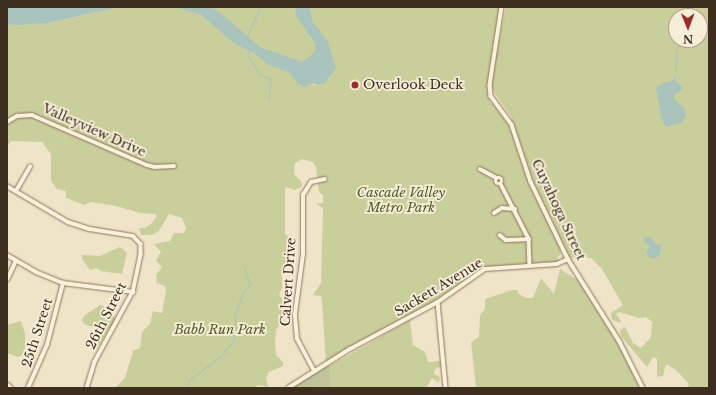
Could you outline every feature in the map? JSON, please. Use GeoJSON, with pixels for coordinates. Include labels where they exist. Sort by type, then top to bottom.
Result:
{"type":"FeatureCollection","features":[{"type":"Feature","properties":{"kind":"street","name":"Cuyahoga Street"},"geometry":{"type":"LineString","coordinates":[[502,7],[490,93],[512,125],[531,182],[568,259],[620,342],[643,388]]}},
{"type":"Feature","properties":{"kind":"street","name":"Valleyview Drive"},"geometry":{"type":"LineString","coordinates":[[7,122],[16,116],[32,115],[147,165],[155,167],[174,166]]}},
{"type":"Feature","properties":{"kind":"street"},"geometry":{"type":"LineString","coordinates":[[7,186],[16,191],[30,167]]}},
{"type":"Feature","properties":{"kind":"street"},"geometry":{"type":"LineString","coordinates":[[480,169],[497,178],[496,183],[501,184],[515,208],[529,239],[530,265]]}},
{"type":"Feature","properties":{"kind":"street","name":"Calvert Drive"},"geometry":{"type":"LineString","coordinates":[[314,371],[297,339],[295,314],[303,254],[302,195],[311,182],[325,179]]}},
{"type":"Feature","properties":{"kind":"street","name":"26th Street"},"geometry":{"type":"LineString","coordinates":[[16,191],[68,222],[90,229],[134,236],[140,242],[142,252],[132,292],[98,355],[87,388]]}},
{"type":"Feature","properties":{"kind":"street"},"geometry":{"type":"LineString","coordinates":[[494,213],[502,208],[515,208]]}},
{"type":"Feature","properties":{"kind":"street"},"geometry":{"type":"LineString","coordinates":[[500,235],[506,240],[529,239]]}},
{"type":"Feature","properties":{"kind":"street"},"geometry":{"type":"LineString","coordinates":[[7,254],[16,261],[63,283],[132,292]]}},
{"type":"Feature","properties":{"kind":"street","name":"Sackett Avenue"},"geometry":{"type":"LineString","coordinates":[[288,388],[314,371],[438,302],[485,269],[561,263],[568,259]]}},
{"type":"Feature","properties":{"kind":"street"},"geometry":{"type":"LineString","coordinates":[[7,280],[16,261]]}},
{"type":"Feature","properties":{"kind":"street","name":"25th Street"},"geometry":{"type":"LineString","coordinates":[[30,387],[46,346],[63,283]]}},
{"type":"Feature","properties":{"kind":"street"},"geometry":{"type":"LineString","coordinates":[[438,302],[446,388]]}},
{"type":"Feature","properties":{"kind":"street"},"geometry":{"type":"LineString","coordinates":[[7,384],[11,388]]}},
{"type":"Feature","properties":{"kind":"green space"},"geometry":{"type":"Polygon","coordinates":[[[120,7],[175,7],[201,15],[236,44],[200,7],[502,7],[487,92],[490,101],[508,123],[522,165],[560,247],[561,254],[557,258],[561,263],[485,269],[438,302],[326,365],[322,301],[321,296],[313,295],[321,283],[323,208],[316,204],[323,203],[323,195],[319,192],[316,167],[313,162],[302,159],[295,163],[294,174],[301,181],[302,187],[295,190],[285,187],[285,234],[292,240],[287,247],[292,253],[282,269],[282,288],[279,294],[284,303],[286,315],[276,330],[275,344],[276,355],[283,362],[283,366],[269,372],[266,378],[268,387],[258,385],[255,388],[115,388],[125,378],[133,351],[140,348],[142,332],[150,324],[153,311],[162,313],[166,291],[165,286],[157,283],[156,275],[162,267],[156,261],[161,252],[154,244],[170,241],[174,233],[184,233],[186,228],[182,218],[169,214],[159,231],[152,235],[141,235],[139,228],[145,228],[152,223],[157,216],[155,214],[140,213],[116,206],[91,202],[84,205],[66,198],[66,191],[57,189],[51,181],[51,154],[42,142],[11,141],[7,146],[7,24],[48,23],[120,7]],[[314,54],[302,66],[313,76],[313,85],[319,85],[314,54]]]}},
{"type":"Feature","properties":{"kind":"green space"},"geometry":{"type":"Polygon","coordinates":[[[506,7],[709,7],[709,388],[687,388],[689,384],[676,370],[666,364],[663,376],[657,377],[657,359],[653,357],[647,367],[621,336],[620,330],[625,327],[633,343],[641,348],[651,337],[652,322],[646,317],[639,318],[619,312],[616,314],[621,321],[620,323],[612,320],[611,313],[623,305],[602,269],[591,258],[567,257],[531,182],[511,116],[495,94],[492,86],[493,68],[506,7]]]}},
{"type":"Feature","properties":{"kind":"green space"},"geometry":{"type":"Polygon","coordinates":[[[120,247],[127,253],[122,274],[101,271],[96,268],[90,270],[82,259],[82,255],[100,256],[120,247]]]}},
{"type":"Feature","properties":{"kind":"green space"},"geometry":{"type":"Polygon","coordinates":[[[560,269],[584,284],[620,342],[643,388],[476,388],[471,342],[479,337],[480,315],[485,309],[485,299],[512,290],[517,290],[519,294],[526,298],[533,298],[541,278],[554,294],[560,269]]]}},
{"type":"Feature","properties":{"kind":"green space"},"geometry":{"type":"Polygon","coordinates":[[[100,305],[104,306],[116,319],[115,326],[107,332],[99,346],[96,340],[108,323],[95,328],[84,324],[82,320],[85,315],[100,305]]]}},
{"type":"Feature","properties":{"kind":"green space"},"geometry":{"type":"Polygon","coordinates":[[[410,320],[413,345],[425,352],[428,362],[441,361],[442,366],[435,369],[434,374],[440,377],[439,383],[432,378],[426,388],[291,388],[410,320]]]}},
{"type":"Feature","properties":{"kind":"green space"},"geometry":{"type":"Polygon","coordinates":[[[21,321],[25,333],[25,350],[23,355],[18,357],[7,353],[7,325],[21,321]]]}},
{"type":"Feature","properties":{"kind":"green space"},"geometry":{"type":"Polygon","coordinates":[[[329,365],[330,388],[291,388],[328,366],[329,365]]]}},
{"type":"Feature","properties":{"kind":"water"},"geometry":{"type":"Polygon","coordinates":[[[7,7],[120,7],[48,23],[17,25],[7,24],[7,7]]]}},
{"type":"Feature","properties":{"kind":"water"},"geometry":{"type":"Polygon","coordinates":[[[175,7],[209,7],[218,11],[260,47],[302,62],[314,53],[316,45],[295,14],[296,7],[309,7],[313,22],[328,42],[336,68],[325,83],[317,85],[312,83],[304,87],[298,84],[290,73],[267,64],[254,53],[235,44],[201,15],[175,7]]]}},
{"type":"Feature","properties":{"kind":"water"},"geometry":{"type":"Polygon","coordinates":[[[674,80],[682,86],[682,90],[674,95],[674,99],[684,108],[686,116],[681,123],[666,127],[662,120],[656,88],[663,83],[674,80]]]}},
{"type":"Feature","properties":{"kind":"water"},"geometry":{"type":"Polygon","coordinates":[[[644,237],[652,238],[656,245],[662,244],[659,256],[652,259],[646,254],[649,247],[643,239],[644,237]]]}},
{"type":"Feature","properties":{"kind":"waterway"},"geometry":{"type":"LineString","coordinates":[[247,36],[260,7]]}},
{"type":"Feature","properties":{"kind":"waterway"},"geometry":{"type":"LineString","coordinates":[[675,70],[677,48]]}},
{"type":"Feature","properties":{"kind":"waterway"},"geometry":{"type":"LineString","coordinates":[[249,50],[248,56],[259,74],[271,79],[268,100]]}},
{"type":"Feature","properties":{"kind":"waterway"},"geometry":{"type":"LineString","coordinates":[[188,388],[189,380],[221,356],[234,340],[235,314],[243,292],[250,284],[243,265]]}},
{"type":"Feature","properties":{"kind":"place","name":"Overlook Deck"},"geometry":{"type":"Point","coordinates":[355,85]}},
{"type":"Feature","properties":{"kind":"park label","name":"Cascade Valley Metro Park"},"geometry":{"type":"Point","coordinates":[401,202]}},
{"type":"Feature","properties":{"kind":"park label","name":"Babb Run Park"},"geometry":{"type":"Point","coordinates":[220,330]}}]}
